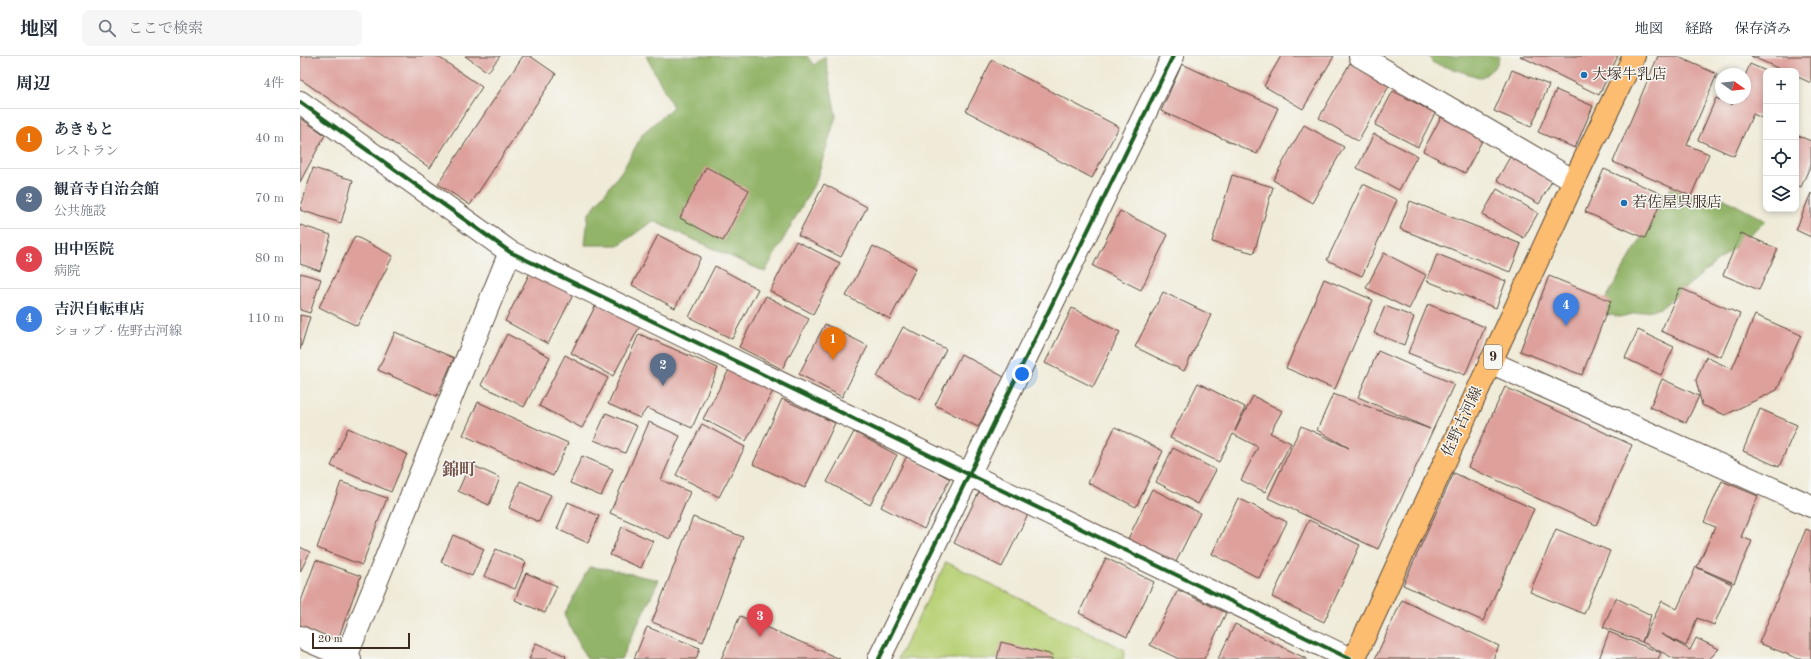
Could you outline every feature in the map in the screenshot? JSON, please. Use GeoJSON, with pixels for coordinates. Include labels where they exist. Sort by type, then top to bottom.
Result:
{"type":"FeatureCollection","features":[{"type":"Feature","properties":{"kind":"main road","name":"佐野古河線"},"geometry":{"type":"LineString","coordinates":[[1354,659],[1574,181],[1634,56]]}},
{"type":"Feature","properties":{"kind":"street"},"geometry":{"type":"LineString","coordinates":[[879,659],[1173,56]]}},
{"type":"Feature","properties":{"kind":"street"},"geometry":{"type":"LineString","coordinates":[[1360,56],[1574,181]]}},
{"type":"Feature","properties":{"kind":"street"},"geometry":{"type":"LineString","coordinates":[[300,102],[510,252],[1350,659]]}},
{"type":"Feature","properties":{"kind":"street"},"geometry":{"type":"LineString","coordinates":[[300,637],[347,658],[510,252]]}},
{"type":"Feature","properties":{"kind":"street"},"geometry":{"type":"LineString","coordinates":[[1490,362],[1810,502]]}},
{"type":"Feature","properties":{"kind":"green space"},"geometry":{"type":"Polygon","coordinates":[[[646,56],[807,56],[814,65],[825,56],[836,116],[816,181],[765,272],[653,221],[619,245],[585,245],[588,215],[624,168],[643,133],[673,107],[646,56]]]}},
{"type":"Feature","properties":{"kind":"green space"},"geometry":{"type":"Polygon","coordinates":[[[1429,56],[1500,56],[1496,66],[1482,78],[1433,63],[1429,56]]]}},
{"type":"Feature","properties":{"kind":"green space"},"geometry":{"type":"Polygon","coordinates":[[[1672,186],[1691,196],[1721,197],[1766,221],[1661,308],[1619,317],[1598,312],[1672,186]]]}},
{"type":"Feature","properties":{"kind":"green space"},"geometry":{"type":"Polygon","coordinates":[[[946,562],[1125,650],[1123,659],[898,659],[946,562]]]}},
{"type":"Feature","properties":{"kind":"green space"},"geometry":{"type":"Polygon","coordinates":[[[589,567],[608,569],[659,580],[621,659],[587,659],[564,615],[589,567]]]}},
{"type":"Feature","properties":{"kind":"building"},"geometry":{"type":"Polygon","coordinates":[[[300,56],[437,56],[482,87],[430,168],[300,79],[300,56]]]}},
{"type":"Feature","properties":{"kind":"building"},"geometry":{"type":"Polygon","coordinates":[[[465,56],[500,56],[488,72],[465,56]]]}},
{"type":"Feature","properties":{"kind":"building"},"geometry":{"type":"Polygon","coordinates":[[[523,56],[530,56],[556,74],[470,205],[438,184],[523,56]]]}},
{"type":"Feature","properties":{"kind":"building"},"geometry":{"type":"Polygon","coordinates":[[[1281,56],[1334,56],[1303,109],[1264,86],[1281,56]]]}},
{"type":"Feature","properties":{"kind":"building","name":"大塚牛乳店"},"geometry":{"type":"Polygon","coordinates":[[[1520,56],[1618,56],[1599,95],[1520,56]]]}},
{"type":"Feature","properties":{"kind":"building"},"geometry":{"type":"Polygon","coordinates":[[[1658,56],[1676,56],[1715,73],[1715,79],[1687,145],[1709,154],[1691,196],[1613,162],[1658,56]]]}},
{"type":"Feature","properties":{"kind":"building"},"geometry":{"type":"Polygon","coordinates":[[[1751,56],[1811,56],[1811,83],[1799,77],[1799,68],[1777,68],[1751,56]]]}},
{"type":"Feature","properties":{"kind":"building"},"geometry":{"type":"Polygon","coordinates":[[[992,60],[1119,127],[1092,178],[966,111],[992,60]]]}},
{"type":"Feature","properties":{"kind":"building"},"geometry":{"type":"Polygon","coordinates":[[[1350,63],[1389,86],[1358,141],[1319,118],[1350,63]]]}},
{"type":"Feature","properties":{"kind":"building"},"geometry":{"type":"Polygon","coordinates":[[[1182,64],[1278,108],[1257,154],[1161,111],[1182,64]]]}},
{"type":"Feature","properties":{"kind":"building"},"geometry":{"type":"Polygon","coordinates":[[[1750,64],[1763,70],[1763,119],[1753,114],[1734,156],[1698,140],[1715,100],[1715,104],[1751,104],[1751,68],[1748,68],[1750,64]]]}},
{"type":"Feature","properties":{"kind":"building"},"geometry":{"type":"Polygon","coordinates":[[[1512,70],[1549,85],[1531,127],[1494,111],[1512,70]]]}},
{"type":"Feature","properties":{"kind":"building"},"geometry":{"type":"Polygon","coordinates":[[[1556,90],[1593,106],[1575,148],[1538,132],[1556,90]]]}},
{"type":"Feature","properties":{"kind":"building"},"geometry":{"type":"Polygon","coordinates":[[[1393,91],[1435,113],[1418,147],[1375,125],[1393,91]]]}},
{"type":"Feature","properties":{"kind":"building"},"geometry":{"type":"Polygon","coordinates":[[[1441,117],[1483,139],[1465,173],[1423,151],[1441,117]]]}},
{"type":"Feature","properties":{"kind":"building"},"geometry":{"type":"Polygon","coordinates":[[[300,118],[325,135],[300,182],[300,118]]]}},
{"type":"Feature","properties":{"kind":"building"},"geometry":{"type":"Polygon","coordinates":[[[1304,125],[1344,147],[1312,203],[1273,180],[1304,125]]]}},
{"type":"Feature","properties":{"kind":"building"},"geometry":{"type":"Polygon","coordinates":[[[1374,134],[1417,156],[1399,190],[1357,168],[1374,134]]]}},
{"type":"Feature","properties":{"kind":"building"},"geometry":{"type":"Polygon","coordinates":[[[1799,136],[1811,141],[1811,164],[1801,187],[1799,186],[1799,136]]]}},
{"type":"Feature","properties":{"kind":"building"},"geometry":{"type":"Polygon","coordinates":[[[1511,155],[1553,179],[1539,204],[1497,180],[1511,155]]]}},
{"type":"Feature","properties":{"kind":"building"},"geometry":{"type":"Polygon","coordinates":[[[706,167],[749,190],[723,241],[680,218],[706,167]]]}},
{"type":"Feature","properties":{"kind":"building"},"geometry":{"type":"Polygon","coordinates":[[[313,168],[353,180],[341,223],[300,210],[313,168]]]}},
{"type":"Feature","properties":{"kind":"building","name":"若佐屋呉服店"},"geometry":{"type":"Polygon","coordinates":[[[1604,169],[1664,195],[1645,238],[1585,212],[1604,169]]]}},
{"type":"Feature","properties":{"kind":"building"},"geometry":{"type":"Polygon","coordinates":[[[1232,175],[1273,187],[1254,253],[1212,242],[1232,175]]]}},
{"type":"Feature","properties":{"kind":"building"},"geometry":{"type":"Polygon","coordinates":[[[824,184],[867,207],[841,257],[798,235],[824,184]]]}},
{"type":"Feature","properties":{"kind":"building"},"geometry":{"type":"Polygon","coordinates":[[[1363,184],[1397,200],[1362,276],[1327,260],[1363,184]]]}},
{"type":"Feature","properties":{"kind":"building"},"geometry":{"type":"Polygon","coordinates":[[[1497,189],[1538,213],[1524,238],[1482,215],[1497,189]]]}},
{"type":"Feature","properties":{"kind":"building"},"geometry":{"type":"Polygon","coordinates":[[[1811,193],[1811,237],[1796,230],[1811,193]]]}},
{"type":"Feature","properties":{"kind":"building"},"geometry":{"type":"Polygon","coordinates":[[[1410,201],[1521,244],[1510,272],[1400,229],[1410,201]]]}},
{"type":"Feature","properties":{"kind":"building"},"geometry":{"type":"Polygon","coordinates":[[[1120,211],[1168,235],[1141,290],[1093,266],[1120,211]]]}},
{"type":"Feature","properties":{"kind":"building"},"geometry":{"type":"Polygon","coordinates":[[[300,225],[331,235],[320,271],[300,264],[300,225]]]}},
{"type":"Feature","properties":{"kind":"building"},"geometry":{"type":"Polygon","coordinates":[[[1741,233],[1778,249],[1759,290],[1723,275],[1741,233]]]}},
{"type":"Feature","properties":{"kind":"building"},"geometry":{"type":"Polygon","coordinates":[[[658,235],[701,257],[675,308],[632,285],[658,235]]]}},
{"type":"Feature","properties":{"kind":"building"},"geometry":{"type":"Polygon","coordinates":[[[355,236],[393,256],[357,326],[319,307],[355,236]]]}},
{"type":"Feature","properties":{"kind":"building"},"geometry":{"type":"Polygon","coordinates":[[[796,241],[840,263],[813,314],[770,291],[796,241]]]}},
{"type":"Feature","properties":{"kind":"building"},"geometry":{"type":"Polygon","coordinates":[[[873,246],[916,268],[890,319],[846,296],[873,246]]]}},
{"type":"Feature","properties":{"kind":"building"},"geometry":{"type":"Polygon","coordinates":[[[1384,253],[1426,275],[1409,309],[1366,288],[1384,253]]]}},
{"type":"Feature","properties":{"kind":"building"},"geometry":{"type":"Polygon","coordinates":[[[1437,254],[1506,281],[1496,308],[1427,281],[1437,254]]]}},
{"type":"Feature","properties":{"kind":"building"},"geometry":{"type":"Polygon","coordinates":[[[715,266],[758,289],[732,339],[689,317],[715,266]]]}},
{"type":"Feature","properties":{"kind":"building"},"geometry":{"type":"Polygon","coordinates":[[[531,271],[574,293],[548,344],[505,321],[531,271]]]}},
{"type":"Feature","properties":{"kind":"building"},"geometry":{"type":"Polygon","coordinates":[[[300,273],[321,279],[310,313],[300,310],[300,273]]]}},
{"type":"Feature","properties":{"kind":"building"},"geometry":{"type":"Polygon","coordinates":[[[1549,276],[1611,301],[1582,375],[1520,351],[1549,276]]]}},
{"type":"Feature","properties":{"kind":"building"},"geometry":{"type":"Polygon","coordinates":[[[1324,279],[1373,300],[1335,389],[1286,368],[1324,279]]]}},
{"type":"Feature","properties":{"kind":"building"},"geometry":{"type":"Polygon","coordinates":[[[1680,288],[1740,314],[1721,357],[1661,331],[1680,288]]]}},
{"type":"Feature","properties":{"kind":"building"},"geometry":{"type":"Polygon","coordinates":[[[1163,292],[1211,315],[1184,371],[1135,347],[1163,292]]]}},
{"type":"Feature","properties":{"kind":"building"},"geometry":{"type":"Polygon","coordinates":[[[766,296],[809,319],[782,369],[739,347],[766,296]]]}},
{"type":"Feature","properties":{"kind":"building"},"geometry":{"type":"Polygon","coordinates":[[[597,303],[640,326],[613,376],[571,353],[597,303]]]}},
{"type":"Feature","properties":{"kind":"building"},"geometry":{"type":"Polygon","coordinates":[[[1428,304],[1485,327],[1465,375],[1408,353],[1428,304]]]}},
{"type":"Feature","properties":{"kind":"building"},"geometry":{"type":"Polygon","coordinates":[[[1385,306],[1414,317],[1404,345],[1374,333],[1385,306]]]}},
{"type":"Feature","properties":{"kind":"building"},"geometry":{"type":"Polygon","coordinates":[[[1072,308],[1120,332],[1093,387],[1045,363],[1072,308]]]}},
{"type":"Feature","properties":{"kind":"building"},"geometry":{"type":"Polygon","coordinates":[[[300,315],[310,317],[300,350],[300,315]]]}},
{"type":"Feature","properties":{"kind":"building"},"geometry":{"type":"Polygon","coordinates":[[[1755,315],[1801,335],[1777,390],[1725,415],[1702,405],[1696,380],[1706,357],[1732,369],[1755,315]]]}},
{"type":"Feature","properties":{"kind":"building"},"geometry":{"type":"Polygon","coordinates":[[[825,324],[868,346],[842,397],[799,374],[825,324]]]}},
{"type":"Feature","properties":{"kind":"building"},"geometry":{"type":"Polygon","coordinates":[[[903,327],[946,349],[920,400],[877,377],[903,327]]]}},
{"type":"Feature","properties":{"kind":"building"},"geometry":{"type":"Polygon","coordinates":[[[1638,330],[1674,347],[1661,375],[1625,358],[1638,330]]]}},
{"type":"Feature","properties":{"kind":"building"},"geometry":{"type":"Polygon","coordinates":[[[395,332],[454,358],[437,396],[378,370],[395,332]]]}},
{"type":"Feature","properties":{"kind":"building"},"geometry":{"type":"Polygon","coordinates":[[[507,334],[550,357],[524,407],[481,385],[507,334]]]}},
{"type":"Feature","properties":{"kind":"building"},"geometry":{"type":"Polygon","coordinates":[[[639,334],[718,368],[692,428],[647,408],[640,418],[608,404],[639,334]]]}},
{"type":"Feature","properties":{"kind":"building"},"geometry":{"type":"Polygon","coordinates":[[[1378,351],[1454,384],[1378,549],[1268,498],[1301,426],[1349,448],[1317,430],[1333,394],[1430,429],[1358,397],[1378,351]]]}},
{"type":"Feature","properties":{"kind":"building"},"geometry":{"type":"Polygon","coordinates":[[[961,354],[1004,377],[978,427],[935,405],[961,354]]]}},
{"type":"Feature","properties":{"kind":"building"},"geometry":{"type":"Polygon","coordinates":[[[565,355],[608,378],[582,428],[539,406],[565,355]]]}},
{"type":"Feature","properties":{"kind":"building"},"geometry":{"type":"Polygon","coordinates":[[[730,368],[773,391],[746,441],[703,419],[730,368]]]}},
{"type":"Feature","properties":{"kind":"building"},"geometry":{"type":"Polygon","coordinates":[[[1662,379],[1699,396],[1686,423],[1650,407],[1662,379]]]}},
{"type":"Feature","properties":{"kind":"building"},"geometry":{"type":"Polygon","coordinates":[[[1198,383],[1245,407],[1235,431],[1253,396],[1282,411],[1270,433],[1291,443],[1265,492],[1241,480],[1258,447],[1233,434],[1219,462],[1170,438],[1198,383]]]}},
{"type":"Feature","properties":{"kind":"building"},"geometry":{"type":"Polygon","coordinates":[[[1505,387],[1632,445],[1596,525],[1468,467],[1505,387]]]}},
{"type":"Feature","properties":{"kind":"building"},"geometry":{"type":"Polygon","coordinates":[[[782,399],[835,423],[805,488],[753,464],[782,399]]]}},
{"type":"Feature","properties":{"kind":"building"},"geometry":{"type":"Polygon","coordinates":[[[478,402],[568,443],[553,476],[463,435],[478,402]]]}},
{"type":"Feature","properties":{"kind":"building"},"geometry":{"type":"Polygon","coordinates":[[[1760,409],[1797,425],[1779,467],[1743,451],[1760,409]]]}},
{"type":"Feature","properties":{"kind":"building"},"geometry":{"type":"Polygon","coordinates":[[[606,413],[637,426],[625,453],[594,440],[606,413]]]}},
{"type":"Feature","properties":{"kind":"building"},"geometry":{"type":"Polygon","coordinates":[[[649,422],[680,436],[661,480],[690,492],[670,539],[610,513],[649,422]]]}},
{"type":"Feature","properties":{"kind":"building"},"geometry":{"type":"Polygon","coordinates":[[[702,424],[745,447],[719,497],[676,475],[702,424]]]}},
{"type":"Feature","properties":{"kind":"building"},"geometry":{"type":"Polygon","coordinates":[[[1115,427],[1163,451],[1136,507],[1088,483],[1115,427]]]}},
{"type":"Feature","properties":{"kind":"building"},"geometry":{"type":"Polygon","coordinates":[[[348,428],[407,454],[391,492],[331,466],[348,428]]]}},
{"type":"Feature","properties":{"kind":"building"},"geometry":{"type":"Polygon","coordinates":[[[854,432],[897,455],[870,505],[827,482],[854,432]]]}},
{"type":"Feature","properties":{"kind":"building"},"geometry":{"type":"Polygon","coordinates":[[[1173,448],[1216,470],[1198,504],[1156,482],[1173,448]]]}},
{"type":"Feature","properties":{"kind":"building"},"geometry":{"type":"Polygon","coordinates":[[[582,456],[613,469],[601,496],[570,483],[582,456]]]}},
{"type":"Feature","properties":{"kind":"building"},"geometry":{"type":"Polygon","coordinates":[[[907,456],[950,479],[924,529],[881,507],[907,456]]]}},
{"type":"Feature","properties":{"kind":"building"},"geometry":{"type":"Polygon","coordinates":[[[470,464],[500,478],[489,505],[458,491],[470,464]]]}},
{"type":"Feature","properties":{"kind":"building"},"geometry":{"type":"Polygon","coordinates":[[[1454,473],[1534,509],[1483,621],[1403,585],[1454,473]]]}},
{"type":"Feature","properties":{"kind":"building"},"geometry":{"type":"Polygon","coordinates":[[[520,481],[551,495],[539,522],[509,508],[520,481]]]}},
{"type":"Feature","properties":{"kind":"building"},"geometry":{"type":"Polygon","coordinates":[[[1722,481],[1758,496],[1741,537],[1752,541],[1734,583],[1697,567],[1715,527],[1704,522],[1722,481]]]}},
{"type":"Feature","properties":{"kind":"building"},"geometry":{"type":"Polygon","coordinates":[[[341,482],[387,498],[362,565],[317,548],[341,482]]]}},
{"type":"Feature","properties":{"kind":"building"},"geometry":{"type":"Polygon","coordinates":[[[981,488],[1029,512],[1002,567],[954,543],[981,488]]]}},
{"type":"Feature","properties":{"kind":"building"},"geometry":{"type":"Polygon","coordinates":[[[1152,489],[1200,513],[1173,568],[1125,545],[1152,489]]]}},
{"type":"Feature","properties":{"kind":"building"},"geometry":{"type":"Polygon","coordinates":[[[1238,498],[1287,522],[1259,578],[1212,554],[1238,498]]]}},
{"type":"Feature","properties":{"kind":"building"},"geometry":{"type":"Polygon","coordinates":[[[568,502],[599,516],[588,543],[557,529],[568,502]]]}},
{"type":"Feature","properties":{"kind":"building"},"geometry":{"type":"Polygon","coordinates":[[[693,517],[743,537],[703,642],[652,622],[693,517]]]}},
{"type":"Feature","properties":{"kind":"building"},"geometry":{"type":"Polygon","coordinates":[[[1309,520],[1360,545],[1324,622],[1272,597],[1309,520]]]}},
{"type":"Feature","properties":{"kind":"building"},"geometry":{"type":"Polygon","coordinates":[[[622,527],[653,541],[641,568],[610,555],[622,527]]]}},
{"type":"Feature","properties":{"kind":"building"},"geometry":{"type":"Polygon","coordinates":[[[1556,529],[1610,551],[1584,614],[1530,592],[1556,529]]]}},
{"type":"Feature","properties":{"kind":"building"},"geometry":{"type":"Polygon","coordinates":[[[1806,529],[1811,531],[1811,659],[1799,659],[1759,643],[1806,529]]]}},
{"type":"Feature","properties":{"kind":"building"},"geometry":{"type":"Polygon","coordinates":[[[453,535],[484,549],[472,576],[441,562],[453,535]]]}},
{"type":"Feature","properties":{"kind":"building"},"geometry":{"type":"Polygon","coordinates":[[[300,547],[310,552],[300,572],[300,547]]]}},
{"type":"Feature","properties":{"kind":"building"},"geometry":{"type":"Polygon","coordinates":[[[496,549],[526,562],[515,589],[484,576],[496,549]]]}},
{"type":"Feature","properties":{"kind":"building"},"geometry":{"type":"Polygon","coordinates":[[[1106,558],[1154,582],[1127,637],[1079,613],[1106,558]]]}},
{"type":"Feature","properties":{"kind":"building"},"geometry":{"type":"Polygon","coordinates":[[[316,560],[361,576],[337,642],[300,629],[300,604],[316,560]]]}},
{"type":"Feature","properties":{"kind":"building"},"geometry":{"type":"Polygon","coordinates":[[[1696,567],[1732,584],[1714,625],[1697,618],[1686,646],[1661,634],[1690,650],[1696,638],[1719,649],[1709,659],[1675,659],[1642,642],[1662,601],[1677,609],[1696,567]]]}},
{"type":"Feature","properties":{"kind":"building"},"geometry":{"type":"Polygon","coordinates":[[[526,573],[557,586],[545,613],[515,600],[526,573]]]}},
{"type":"Feature","properties":{"kind":"building"},"geometry":{"type":"Polygon","coordinates":[[[1178,590],[1226,613],[1204,659],[1179,659],[1150,645],[1178,590]]]}},
{"type":"Feature","properties":{"kind":"building"},"geometry":{"type":"Polygon","coordinates":[[[1616,598],[1651,615],[1642,642],[1603,627],[1616,598]]]}},
{"type":"Feature","properties":{"kind":"building"},"geometry":{"type":"Polygon","coordinates":[[[1402,600],[1499,646],[1493,659],[1375,659],[1402,600]]]}},
{"type":"Feature","properties":{"kind":"building"},"geometry":{"type":"Polygon","coordinates":[[[740,616],[840,659],[721,659],[740,616]]]}},
{"type":"Feature","properties":{"kind":"building"},"geometry":{"type":"Polygon","coordinates":[[[1235,624],[1307,659],[1218,659],[1235,624]]]}},
{"type":"Feature","properties":{"kind":"building"},"geometry":{"type":"Polygon","coordinates":[[[647,627],[700,648],[696,659],[634,659],[647,627]]]}},
{"type":"Feature","properties":{"kind":"building"},"geometry":{"type":"Polygon","coordinates":[[[1609,632],[1661,653],[1658,659],[1599,659],[1609,632]]]}},
{"type":"Feature","properties":{"kind":"building"},"geometry":{"type":"Polygon","coordinates":[[[1001,642],[1053,655],[1052,659],[997,659],[1001,642]]]}},
{"type":"Feature","properties":{"kind":"building"},"geometry":{"type":"Polygon","coordinates":[[[536,643],[566,656],[565,659],[529,659],[536,643]]]}},
{"type":"Feature","properties":{"kind":"cycle path"},"geometry":{"type":"LineString","coordinates":[[879,659],[1173,56]]}},
{"type":"Feature","properties":{"kind":"cycle path"},"geometry":{"type":"LineString","coordinates":[[300,102],[510,252],[1350,659]]}},
{"type":"Feature","properties":{"kind":"place","name":"大塚牛乳店"},"geometry":{"type":"Point","coordinates":[1584,75]}},
{"type":"Feature","properties":{"kind":"place","name":"若佐屋呉服店"},"geometry":{"type":"Point","coordinates":[1624,203]}},
{"type":"Feature","properties":{"kind":"place","name":"吉沢自転車店"},"geometry":{"type":"Point","coordinates":[1566,326]}},
{"type":"Feature","properties":{"kind":"place","name":"あきもと"},"geometry":{"type":"Point","coordinates":[833,360]}},
{"type":"Feature","properties":{"kind":"place","name":"観音寺自治会館"},"geometry":{"type":"Point","coordinates":[663,386]}},
{"type":"Feature","properties":{"kind":"place","name":"田中医院"},"geometry":{"type":"Point","coordinates":[760,637]}},
{"type":"Feature","properties":{"kind":"district","name":"錦町"},"geometry":{"type":"Point","coordinates":[459,470]}}]}
